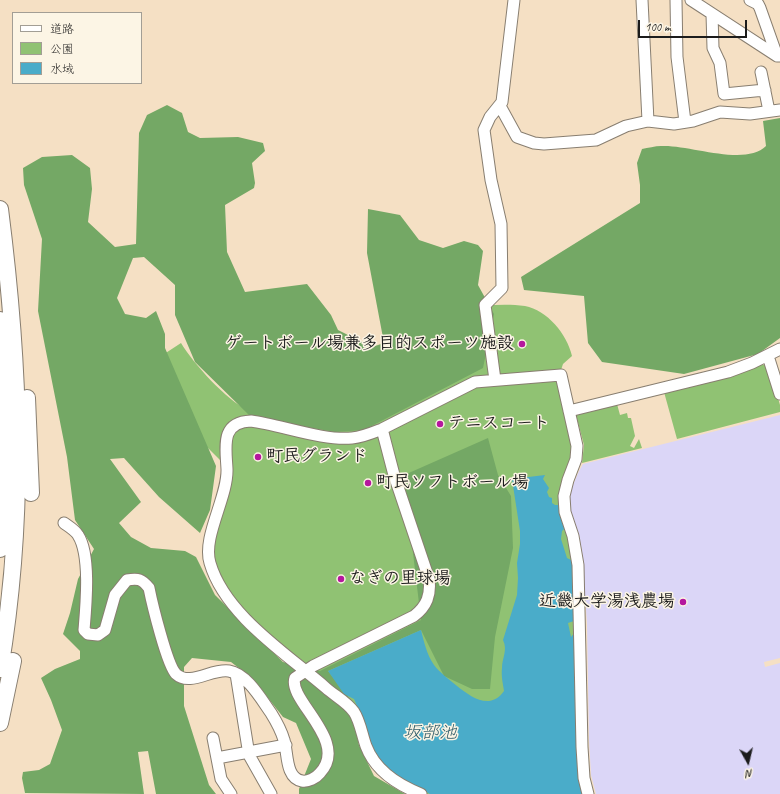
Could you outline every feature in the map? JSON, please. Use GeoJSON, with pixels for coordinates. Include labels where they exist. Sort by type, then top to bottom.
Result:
{"type":"FeatureCollection","features":[{"type":"Feature","properties":{"kind":"highway"},"geometry":{"type":"LineString","coordinates":[[0,210],[8,274],[27,388],[30,425],[31,493]]}},
{"type":"Feature","properties":{"kind":"highway"},"geometry":{"type":"LineString","coordinates":[[0,724],[6,694],[10,597],[18,486],[16,378],[8,274]]}},
{"type":"Feature","properties":{"kind":"highway"},"geometry":{"type":"LineString","coordinates":[[0,320],[4,364],[6,446],[5,492],[0,549]]}},
{"type":"Feature","properties":{"kind":"street"},"geometry":{"type":"LineString","coordinates":[[496,380],[485,305],[502,288],[502,238],[499,214],[491,180],[484,130],[490,117],[500,106],[503,96],[514,0]]}},
{"type":"Feature","properties":{"kind":"street"},"geometry":{"type":"LineString","coordinates":[[642,0],[648,121]]}},
{"type":"Feature","properties":{"kind":"street"},"geometry":{"type":"LineString","coordinates":[[676,0],[676,57],[685,122]]}},
{"type":"Feature","properties":{"kind":"street"},"geometry":{"type":"LineString","coordinates":[[691,0],[779,56]]}},
{"type":"Feature","properties":{"kind":"street"},"geometry":{"type":"LineString","coordinates":[[750,0],[760,8],[779,56]]}},
{"type":"Feature","properties":{"kind":"street"},"geometry":{"type":"LineString","coordinates":[[712,14],[713,48],[720,63],[724,94],[764,90]]}},
{"type":"Feature","properties":{"kind":"street"},"geometry":{"type":"LineString","coordinates":[[761,72],[769,111]]}},
{"type":"Feature","properties":{"kind":"street"},"geometry":{"type":"LineString","coordinates":[[500,106],[518,137],[534,143],[596,140],[622,128],[648,121],[674,124],[720,112],[743,114],[780,110]]}},
{"type":"Feature","properties":{"kind":"street"},"geometry":{"type":"LineString","coordinates":[[569,411],[728,372],[768,356],[780,349]]}},
{"type":"Feature","properties":{"kind":"street"},"geometry":{"type":"LineString","coordinates":[[768,356],[780,394]]}},
{"type":"Feature","properties":{"kind":"street"},"geometry":{"type":"LineString","coordinates":[[421,794],[398,784],[380,767],[366,747],[353,711],[264,636],[240,613],[219,584],[210,564],[209,545],[226,480],[225,447],[227,436],[235,426],[245,421],[259,422],[321,435],[347,438],[367,435],[382,429],[470,384],[496,380],[561,375],[577,453],[565,489],[564,505],[573,536],[578,566],[582,747],[584,778],[588,794]]}},
{"type":"Feature","properties":{"kind":"street"},"geometry":{"type":"LineString","coordinates":[[64,523],[78,533],[82,544],[88,603],[84,630],[88,634],[98,635],[105,630],[115,595],[127,580],[136,578],[143,580],[148,588],[170,662],[176,674],[183,678],[188,678],[220,671],[229,671],[236,674],[248,683],[279,726],[286,745],[290,771],[295,778],[307,781],[321,772],[327,756],[326,741],[294,685],[295,678],[305,670],[414,616],[422,609],[428,597],[429,579],[394,475],[382,429]]}},
{"type":"Feature","properties":{"kind":"street"},"geometry":{"type":"LineString","coordinates":[[236,674],[248,752],[271,794]]}},
{"type":"Feature","properties":{"kind":"street"},"geometry":{"type":"LineString","coordinates":[[213,738],[221,779],[231,794]]}},
{"type":"Feature","properties":{"kind":"street"},"geometry":{"type":"LineString","coordinates":[[217,758],[286,745]]}},
{"type":"Feature","properties":{"kind":"shaded area","name":"近畿大学湯浅農場"},"geometry":{"type":"Polygon","coordinates":[[[780,415],[780,658],[764,662],[765,667],[780,663],[780,794],[596,794],[591,775],[587,624],[582,553],[579,535],[570,510],[569,494],[579,471],[583,464],[780,415]]]}},
{"type":"Feature","properties":{"kind":"green space"},"geometry":{"type":"Polygon","coordinates":[[[167,105],[182,113],[188,132],[200,138],[238,137],[263,143],[265,151],[252,163],[255,183],[254,188],[225,205],[227,252],[245,292],[307,284],[331,315],[338,330],[372,347],[384,343],[367,253],[368,209],[400,215],[419,240],[443,248],[464,241],[478,245],[483,251],[478,285],[494,314],[483,368],[364,430],[335,432],[251,417],[195,362],[175,315],[175,285],[144,257],[133,258],[117,298],[125,314],[146,318],[156,311],[165,334],[165,348],[216,466],[210,510],[200,533],[159,497],[124,458],[110,459],[141,502],[119,523],[131,537],[151,548],[185,551],[196,557],[215,595],[283,662],[320,671],[421,620],[413,553],[410,507],[402,476],[488,438],[498,475],[511,496],[513,548],[495,637],[490,689],[472,689],[444,676],[421,630],[328,671],[348,696],[359,745],[374,776],[405,794],[299,794],[299,789],[311,759],[296,723],[283,717],[253,679],[231,662],[192,658],[184,667],[184,706],[209,785],[216,794],[156,794],[148,751],[138,752],[144,794],[25,793],[22,778],[23,772],[39,770],[50,764],[62,730],[41,678],[55,669],[80,659],[80,651],[63,634],[70,613],[78,579],[94,549],[75,520],[67,457],[38,311],[42,239],[24,185],[23,168],[42,157],[72,155],[90,168],[92,189],[88,222],[115,247],[136,244],[139,133],[147,115],[167,105]]]}},
{"type":"Feature","properties":{"kind":"green space"},"geometry":{"type":"Polygon","coordinates":[[[780,118],[780,338],[758,354],[684,374],[602,362],[588,343],[584,296],[524,290],[521,277],[640,203],[640,185],[637,163],[642,149],[659,146],[672,146],[731,155],[745,155],[757,152],[766,146],[763,121],[780,118]]]}},
{"type":"Feature","properties":{"kind":"green space"},"geometry":{"type":"Polygon","coordinates":[[[485,305],[525,306],[541,312],[555,324],[566,339],[572,356],[563,364],[561,370],[577,446],[568,480],[588,794],[421,794],[356,715],[245,617],[210,565],[224,464],[206,446],[155,360],[181,343],[211,381],[230,399],[248,410],[485,305]]]}},
{"type":"Feature","properties":{"kind":"green space"},"geometry":{"type":"Polygon","coordinates":[[[759,364],[769,366],[780,405],[780,412],[677,439],[664,392],[759,364]]]}},
{"type":"Feature","properties":{"kind":"green space"},"geometry":{"type":"Polygon","coordinates":[[[617,404],[620,415],[627,413],[628,418],[631,418],[635,436],[630,446],[634,448],[639,439],[642,448],[582,463],[584,445],[576,415],[617,404]]]}},
{"type":"Feature","properties":{"kind":"water","name":"坂部池"},"geometry":{"type":"Polygon","coordinates":[[[545,475],[543,479],[549,488],[547,492],[549,497],[552,498],[552,503],[558,505],[565,528],[562,531],[561,539],[567,558],[573,561],[574,621],[568,623],[571,637],[575,632],[578,776],[583,794],[430,794],[401,779],[384,766],[368,738],[354,699],[344,694],[328,671],[421,630],[429,657],[436,668],[445,676],[474,698],[487,701],[499,697],[504,691],[502,664],[505,647],[503,640],[517,595],[517,563],[520,544],[520,531],[512,479],[545,475]]]}},
{"type":"Feature","properties":{"kind":"place","name":"ゲートボール場兼多目的スポーツ施設"},"geometry":{"type":"Point","coordinates":[522,344]}},
{"type":"Feature","properties":{"kind":"place","name":"テニスコート"},"geometry":{"type":"Point","coordinates":[440,424]}},
{"type":"Feature","properties":{"kind":"place","name":"町民グランド"},"geometry":{"type":"Point","coordinates":[258,457]}},
{"type":"Feature","properties":{"kind":"place","name":"町民ソフトボール場"},"geometry":{"type":"Point","coordinates":[368,483]}},
{"type":"Feature","properties":{"kind":"place","name":"なぎの里球場"},"geometry":{"type":"Point","coordinates":[341,579]}},
{"type":"Feature","properties":{"kind":"place","name":"近畿大学湯浅農場"},"geometry":{"type":"Point","coordinates":[683,602]}}]}
